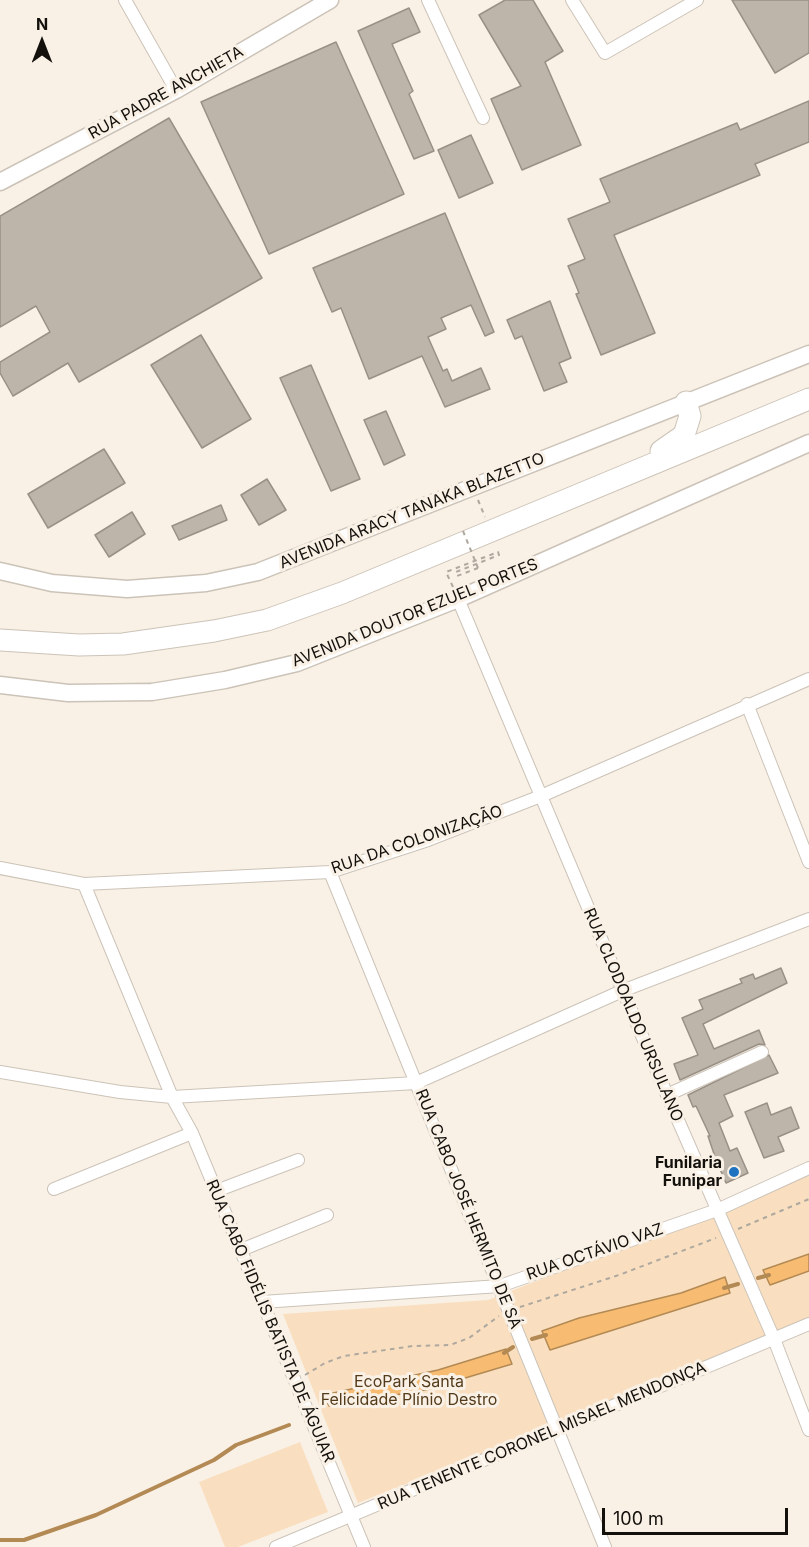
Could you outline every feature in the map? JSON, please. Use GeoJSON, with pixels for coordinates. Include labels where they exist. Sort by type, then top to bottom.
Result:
{"type":"FeatureCollection","features":[{"type":"Feature","properties":{"kind":"highway"},"geometry":{"type":"LineString","coordinates":[[0,640],[79,645],[123,644],[205,633],[267,620],[342,593],[809,399]]}},
{"type":"Feature","properties":{"kind":"highway"},"geometry":{"type":"LineString","coordinates":[[614,481],[684,435],[690,416],[686,402]]}},
{"type":"Feature","properties":{"kind":"main road","name":"RUA PADRE ANCHIETA"},"geometry":{"type":"LineString","coordinates":[[2,176],[176,90],[330,0]]}},
{"type":"Feature","properties":{"kind":"main road","name":"AVENIDA ARACY TANAKA BLAZETTO"},"geometry":{"type":"LineString","coordinates":[[0,571],[52,583],[127,589],[206,583],[258,572],[809,354]]}},
{"type":"Feature","properties":{"kind":"main road","name":"AVENIDA DOUTOR EZUEL PORTES"},"geometry":{"type":"LineString","coordinates":[[0,685],[68,693],[152,692],[225,680],[297,663],[458,599],[809,443]]}},
{"type":"Feature","properties":{"kind":"street"},"geometry":{"type":"LineString","coordinates":[[125,0],[176,90]]}},
{"type":"Feature","properties":{"kind":"street"},"geometry":{"type":"LineString","coordinates":[[428,0],[483,118]]}},
{"type":"Feature","properties":{"kind":"street"},"geometry":{"type":"LineString","coordinates":[[572,0],[605,53],[697,0]]}},
{"type":"Feature","properties":{"kind":"street","name":"RUA CLODOALDO URSULANO"},"geometry":{"type":"LineString","coordinates":[[458,599],[622,991],[806,1414],[809,1430]]}},
{"type":"Feature","properties":{"kind":"street","name":"RUA DA COLONIZAÇÃO"},"geometry":{"type":"LineString","coordinates":[[0,868],[84,884],[330,872],[429,840],[541,796],[747,704],[809,680]]}},
{"type":"Feature","properties":{"kind":"street"},"geometry":{"type":"LineString","coordinates":[[747,704],[809,862]]}},
{"type":"Feature","properties":{"kind":"street","name":"RUA CABO JOSÉ HERMITO DE SÁ"},"geometry":{"type":"LineString","coordinates":[[330,872],[605,1547]]}},
{"type":"Feature","properties":{"kind":"street","name":"RUA CABO FIDÉLIS BATISTA DE ÁGUIAR"},"geometry":{"type":"LineString","coordinates":[[84,884],[172,1097],[192,1133],[364,1547]]}},
{"type":"Feature","properties":{"kind":"street"},"geometry":{"type":"LineString","coordinates":[[0,1072],[120,1092],[172,1097],[416,1083],[622,991],[809,919]]}},
{"type":"Feature","properties":{"kind":"street"},"geometry":{"type":"LineString","coordinates":[[667,1095],[762,1052]]}},
{"type":"Feature","properties":{"kind":"street"},"geometry":{"type":"LineString","coordinates":[[54,1189],[192,1133]]}},
{"type":"Feature","properties":{"kind":"street"},"geometry":{"type":"LineString","coordinates":[[216,1191],[298,1160]]}},
{"type":"Feature","properties":{"kind":"street","name":"RUA OCTÁVIO VAZ"},"geometry":{"type":"LineString","coordinates":[[262,1302],[500,1286],[717,1210],[809,1168]]}},
{"type":"Feature","properties":{"kind":"street"},"geometry":{"type":"LineString","coordinates":[[241,1250],[327,1215]]}},
{"type":"Feature","properties":{"kind":"street","name":"RUA TENENTE CORONEL MISAEL MENDONÇA"},"geometry":{"type":"LineString","coordinates":[[276,1547],[809,1324]]}},
{"type":"Feature","properties":{"kind":"path"},"geometry":{"type":"LineString","coordinates":[[458,599],[446,572],[498,552],[499,555],[456,572],[457,576],[478,568],[463,531]]}},
{"type":"Feature","properties":{"kind":"path"},"geometry":{"type":"LineString","coordinates":[[295,1381],[326,1363],[344,1356],[413,1346],[450,1345],[469,1338],[509,1310],[619,1275],[727,1234],[809,1199]]}},
{"type":"Feature","properties":{"kind":"green space","name":"EcoPark Santa Felicidade Plínio Destro"},"geometry":{"type":"Polygon","coordinates":[[[809,1174],[809,1324],[358,1503],[283,1314],[488,1300],[809,1174]]]}},
{"type":"Feature","properties":{"kind":"green space"},"geometry":{"type":"Polygon","coordinates":[[[300,1442],[328,1512],[238,1547],[225,1547],[199,1482],[300,1442]]]}},
{"type":"Feature","properties":{"kind":"shaded area"},"geometry":{"type":"Polygon","coordinates":[[[809,1254],[809,1271],[770,1285],[763,1270],[809,1254]]]}},
{"type":"Feature","properties":{"kind":"shaded area"},"geometry":{"type":"Polygon","coordinates":[[[725,1277],[730,1293],[550,1350],[542,1331],[579,1318],[681,1293],[725,1277]]]}},
{"type":"Feature","properties":{"kind":"shaded area"},"geometry":{"type":"Polygon","coordinates":[[[506,1349],[512,1364],[425,1390],[329,1406],[324,1395],[438,1370],[506,1349]]]}},
{"type":"Feature","properties":{"kind":"building"},"geometry":{"type":"Polygon","coordinates":[[[505,0],[533,0],[563,51],[545,62],[581,145],[522,170],[491,99],[521,86],[479,15],[505,0]]]}},
{"type":"Feature","properties":{"kind":"building"},"geometry":{"type":"Polygon","coordinates":[[[732,0],[809,0],[809,53],[775,73],[732,0]]]}},
{"type":"Feature","properties":{"kind":"building"},"geometry":{"type":"Polygon","coordinates":[[[409,8],[420,32],[392,44],[413,91],[409,94],[434,151],[414,159],[358,31],[409,8]]]}},
{"type":"Feature","properties":{"kind":"building"},"geometry":{"type":"Polygon","coordinates":[[[336,42],[404,194],[269,254],[201,102],[336,42]]]}},
{"type":"Feature","properties":{"kind":"building"},"geometry":{"type":"Polygon","coordinates":[[[809,101],[809,142],[755,164],[760,175],[614,235],[655,333],[601,355],[576,294],[579,293],[568,266],[585,259],[568,219],[610,202],[600,179],[737,123],[740,130],[809,101]]]}},
{"type":"Feature","properties":{"kind":"building"},"geometry":{"type":"Polygon","coordinates":[[[169,118],[262,278],[79,382],[68,363],[13,396],[0,373],[0,362],[50,332],[36,306],[0,327],[0,216],[169,118]]]}},
{"type":"Feature","properties":{"kind":"building"},"geometry":{"type":"Polygon","coordinates":[[[471,135],[493,183],[459,198],[438,150],[471,135]]]}},
{"type":"Feature","properties":{"kind":"building"},"geometry":{"type":"Polygon","coordinates":[[[445,213],[494,332],[485,336],[471,305],[441,318],[446,329],[428,337],[443,371],[447,369],[452,381],[481,368],[490,389],[445,407],[422,356],[369,379],[341,308],[332,312],[313,268],[445,213]]]}},
{"type":"Feature","properties":{"kind":"building"},"geometry":{"type":"Polygon","coordinates":[[[550,301],[571,358],[559,363],[567,382],[544,391],[522,336],[515,339],[507,320],[550,301]]]}},
{"type":"Feature","properties":{"kind":"building"},"geometry":{"type":"Polygon","coordinates":[[[201,335],[251,419],[202,448],[151,365],[201,335]]]}},
{"type":"Feature","properties":{"kind":"building"},"geometry":{"type":"Polygon","coordinates":[[[311,365],[360,479],[331,491],[280,378],[311,365]]]}},
{"type":"Feature","properties":{"kind":"building"},"geometry":{"type":"Polygon","coordinates":[[[386,411],[405,455],[384,465],[364,420],[386,411]]]}},
{"type":"Feature","properties":{"kind":"building"},"geometry":{"type":"Polygon","coordinates":[[[104,449],[125,483],[48,528],[28,494],[104,449]]]}},
{"type":"Feature","properties":{"kind":"building"},"geometry":{"type":"Polygon","coordinates":[[[267,479],[286,510],[259,525],[241,495],[267,479]]]}},
{"type":"Feature","properties":{"kind":"building"},"geometry":{"type":"Polygon","coordinates":[[[221,505],[227,520],[179,540],[172,526],[221,505]]]}},
{"type":"Feature","properties":{"kind":"building"},"geometry":{"type":"Polygon","coordinates":[[[132,512],[145,534],[109,557],[95,535],[132,512]]]}},
{"type":"Feature","properties":{"kind":"building"},"geometry":{"type":"Polygon","coordinates":[[[781,968],[787,983],[703,1024],[714,1049],[759,1030],[765,1045],[759,1044],[680,1080],[674,1064],[698,1055],[682,1018],[703,1009],[699,1000],[742,983],[740,979],[753,974],[755,979],[781,968]]]}},
{"type":"Feature","properties":{"kind":"building"},"geometry":{"type":"Polygon","coordinates":[[[769,1055],[778,1073],[724,1095],[733,1116],[719,1123],[730,1151],[737,1148],[748,1173],[726,1183],[716,1160],[708,1136],[710,1136],[696,1106],[693,1107],[688,1095],[769,1055]]]}},
{"type":"Feature","properties":{"kind":"building"},"geometry":{"type":"Polygon","coordinates":[[[767,1103],[771,1115],[791,1107],[799,1128],[778,1137],[784,1151],[764,1158],[745,1112],[767,1103]]]}},
{"type":"Feature","properties":{"kind":"waterway"},"geometry":{"type":"LineString","coordinates":[[758,1278],[769,1275]]}},
{"type":"Feature","properties":{"kind":"waterway"},"geometry":{"type":"LineString","coordinates":[[724,1288],[738,1284]]}},
{"type":"Feature","properties":{"kind":"waterway"},"geometry":{"type":"LineString","coordinates":[[532,1339],[546,1335]]}},
{"type":"Feature","properties":{"kind":"waterway"},"geometry":{"type":"LineString","coordinates":[[504,1353],[513,1347]]}},
{"type":"Feature","properties":{"kind":"waterway"},"geometry":{"type":"LineString","coordinates":[[0,1540],[24,1540],[96,1515],[214,1460],[236,1445],[289,1425]]}},
{"type":"Feature","properties":{"kind":"place","name":"Funilaria Funipar"},"geometry":{"type":"Point","coordinates":[734,1172]}}]}
